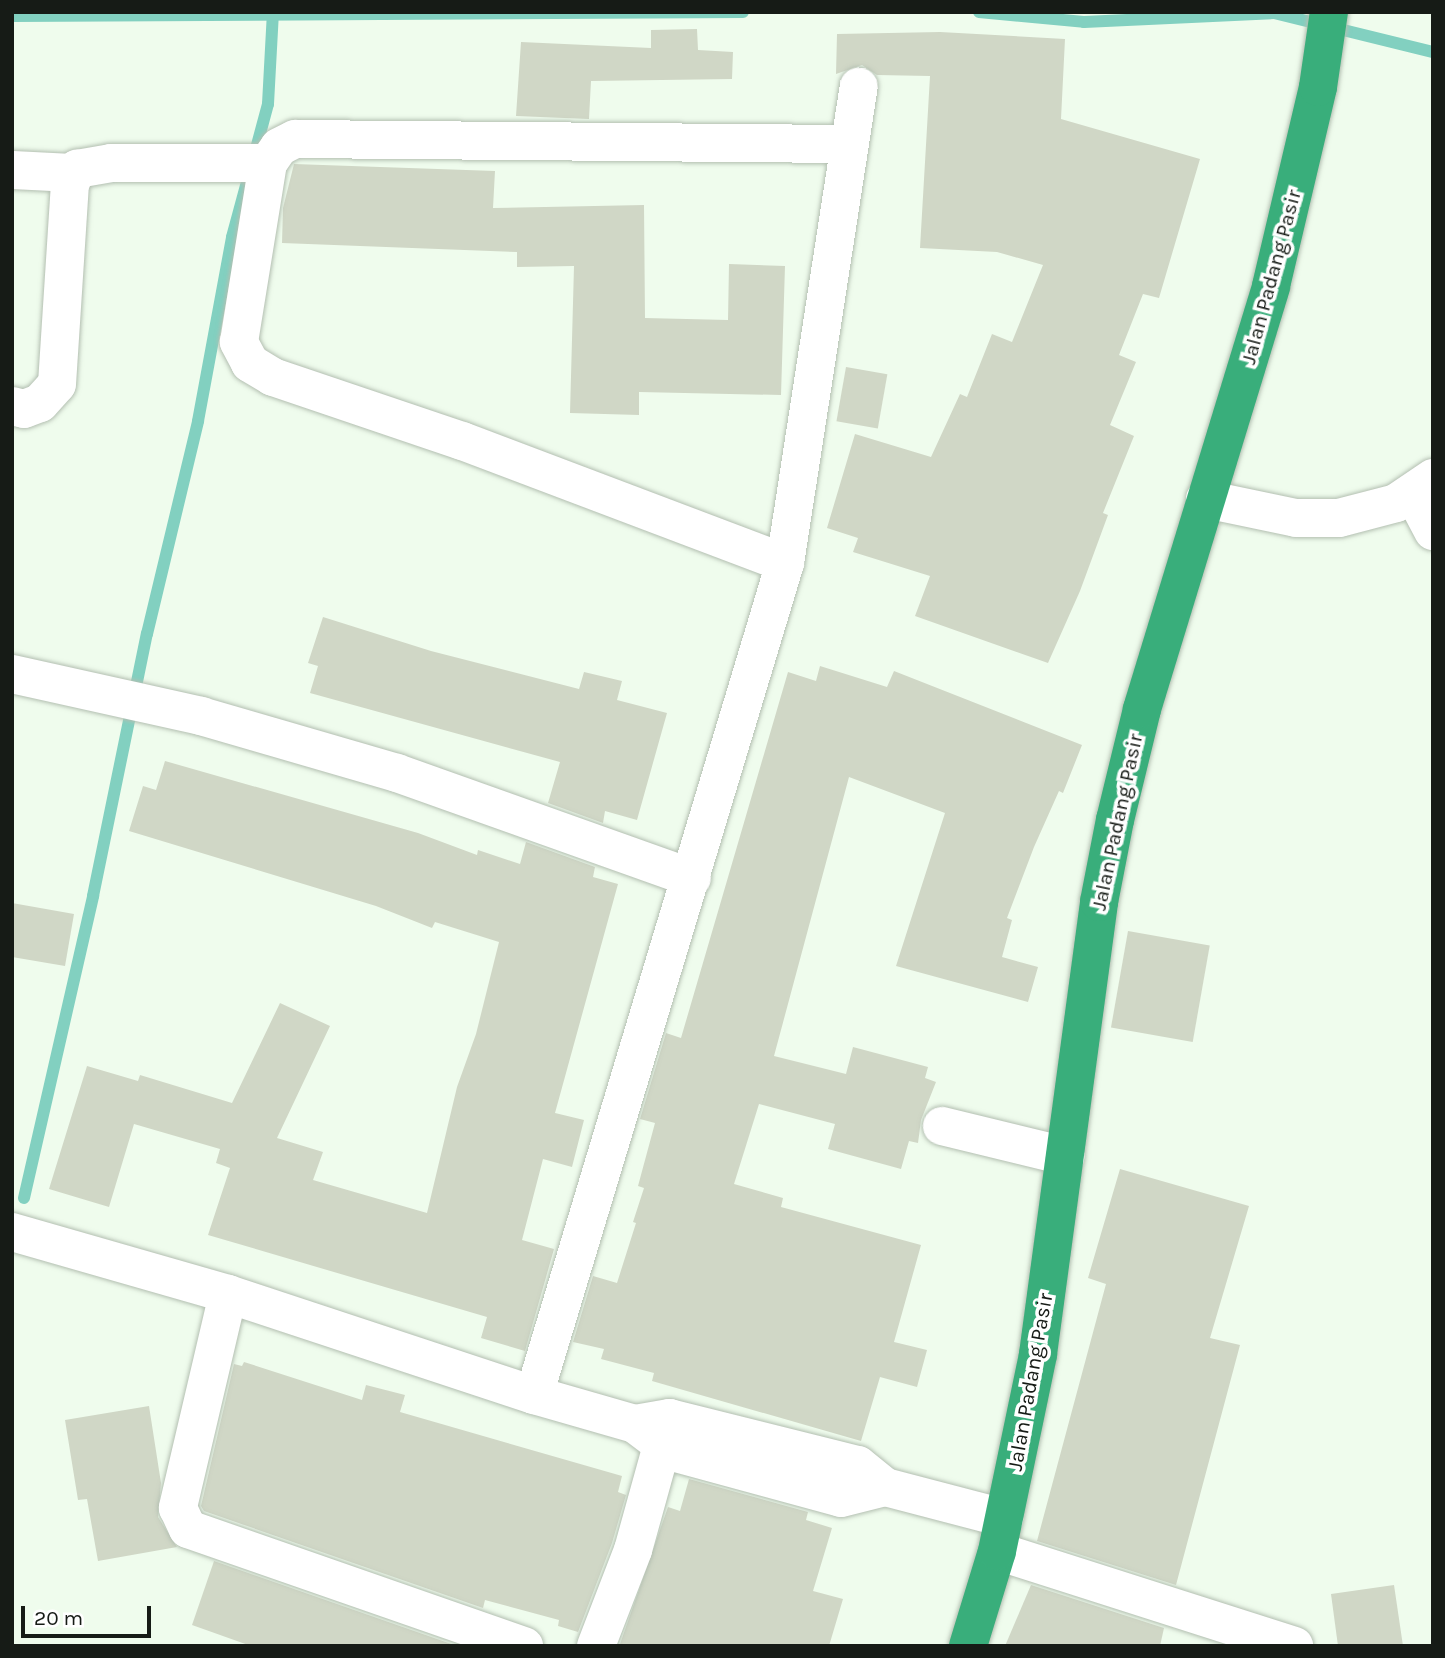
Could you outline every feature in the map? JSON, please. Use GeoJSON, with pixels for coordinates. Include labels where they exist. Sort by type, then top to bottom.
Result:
{"type":"FeatureCollection","features":[{"type":"Feature","properties":{"kind":"highway","name":"Jalan Padang Pasir"},"geometry":{"type":"LineString","coordinates":[[968,1646],[1001,1534],[1038,1354],[1108,855],[1142,709],[1271,286],[1318,87],[1329,12]]}},
{"type":"Feature","properties":{"kind":"street"},"geometry":{"type":"LineString","coordinates":[[534,1395],[785,563],[859,87]]}},
{"type":"Feature","properties":{"kind":"street"},"geometry":{"type":"LineString","coordinates":[[12,170],[73,173],[94,163],[250,163],[279,147],[307,138],[849,144]]}},
{"type":"Feature","properties":{"kind":"street"},"geometry":{"type":"LineString","coordinates":[[250,163],[239,342],[250,363],[273,377],[462,440],[785,563]]}},
{"type":"Feature","properties":{"kind":"street"},"geometry":{"type":"LineString","coordinates":[[12,406],[24,409],[40,403],[57,384],[73,173]]}},
{"type":"Feature","properties":{"kind":"street"},"geometry":{"type":"LineString","coordinates":[[1205,499],[1296,518],[1339,518],[1414,491],[1433,531]]}},
{"type":"Feature","properties":{"kind":"street"},"geometry":{"type":"LineString","coordinates":[[12,674],[154,705],[397,773],[692,878]]}},
{"type":"Feature","properties":{"kind":"street"},"geometry":{"type":"LineString","coordinates":[[943,1126],[1065,1156]]}},
{"type":"Feature","properties":{"kind":"street"},"geometry":{"type":"LineString","coordinates":[[12,1232],[228,1294],[534,1395],[655,1430],[858,1465],[885,1487],[1294,1646]]}},
{"type":"Feature","properties":{"kind":"street"},"geometry":{"type":"LineString","coordinates":[[228,1294],[178,1508],[188,1529],[524,1646]]}},
{"type":"Feature","properties":{"kind":"street"},"geometry":{"type":"LineString","coordinates":[[596,1646],[633,1550],[655,1430]]}},
{"type":"Feature","properties":{"kind":"building"},"geometry":{"type":"Polygon","coordinates":[[[697,29],[698,50],[733,52],[732,79],[591,81],[589,119],[516,116],[521,42],[651,48],[651,30],[697,29]]]}},
{"type":"Feature","properties":{"kind":"building"},"geometry":{"type":"Polygon","coordinates":[[[940,32],[1065,39],[1061,119],[1200,159],[1159,298],[1143,294],[1119,355],[1136,362],[1110,425],[1134,436],[1103,513],[1108,515],[1080,591],[1048,663],[915,616],[930,576],[853,552],[858,538],[827,528],[855,434],[931,457],[960,394],[967,397],[992,334],[1012,342],[1043,265],[997,252],[920,248],[930,76],[877,75],[862,65],[836,74],[837,34],[940,32]]]}},
{"type":"Feature","properties":{"kind":"building"},"geometry":{"type":"Polygon","coordinates":[[[294,164],[495,171],[493,208],[644,205],[645,318],[728,320],[729,264],[785,266],[781,395],[639,392],[639,415],[570,413],[574,266],[517,267],[517,252],[282,243],[283,208],[294,164]]]}},
{"type":"Feature","properties":{"kind":"building"},"geometry":{"type":"Polygon","coordinates":[[[846,367],[887,374],[878,428],[836,421],[846,367]]]}},
{"type":"Feature","properties":{"kind":"building"},"geometry":{"type":"Polygon","coordinates":[[[323,617],[431,651],[579,689],[584,672],[622,681],[617,700],[667,713],[637,820],[605,811],[603,823],[548,803],[560,762],[310,693],[318,666],[308,663],[323,617]]]}},
{"type":"Feature","properties":{"kind":"building"},"geometry":{"type":"Polygon","coordinates":[[[820,666],[887,687],[894,671],[1082,745],[1063,793],[1059,791],[1034,847],[1007,918],[1012,920],[1002,957],[1038,967],[1028,1002],[896,966],[945,813],[849,777],[774,1056],[846,1074],[853,1047],[928,1067],[925,1078],[936,1082],[921,1120],[918,1143],[909,1141],[901,1169],[828,1149],[835,1124],[759,1104],[734,1184],[783,1198],[781,1207],[921,1245],[894,1342],[927,1350],[917,1387],[880,1377],[861,1441],[652,1381],[654,1373],[601,1359],[604,1349],[573,1342],[593,1276],[617,1283],[636,1223],[633,1222],[644,1188],[638,1186],[655,1123],[640,1119],[666,1033],[681,1038],[788,672],[816,681],[820,666]]]}},
{"type":"Feature","properties":{"kind":"building"},"geometry":{"type":"Polygon","coordinates":[[[165,761],[418,833],[477,855],[478,850],[520,864],[526,842],[595,867],[593,877],[618,884],[555,1113],[584,1120],[572,1167],[543,1159],[522,1240],[554,1249],[525,1351],[481,1338],[487,1317],[208,1235],[230,1168],[216,1163],[220,1149],[134,1124],[109,1207],[49,1189],[87,1066],[138,1081],[140,1075],[232,1103],[280,1003],[330,1026],[277,1138],[323,1152],[313,1180],[427,1213],[457,1087],[476,1034],[499,942],[435,922],[432,928],[376,906],[129,831],[143,786],[156,790],[165,761]]]}},
{"type":"Feature","properties":{"kind":"building"},"geometry":{"type":"Polygon","coordinates":[[[12,903],[74,914],[65,966],[12,957],[12,903]]]}},
{"type":"Feature","properties":{"kind":"building"},"geometry":{"type":"Polygon","coordinates":[[[1128,931],[1210,945],[1193,1042],[1111,1028],[1128,931]]]}},
{"type":"Feature","properties":{"kind":"building"},"geometry":{"type":"Polygon","coordinates":[[[1120,1169],[1249,1206],[1210,1338],[1240,1345],[1176,1585],[1037,1541],[1106,1284],[1088,1278],[1120,1169]]]}},
{"type":"Feature","properties":{"kind":"building"},"geometry":{"type":"Polygon","coordinates":[[[244,1362],[362,1400],[366,1385],[405,1395],[400,1412],[622,1476],[618,1492],[626,1495],[612,1543],[578,1632],[558,1626],[559,1620],[485,1600],[483,1608],[204,1511],[201,1506],[234,1364],[242,1366],[244,1362]]]}},
{"type":"Feature","properties":{"kind":"building"},"geometry":{"type":"Polygon","coordinates":[[[149,1406],[161,1483],[158,1517],[177,1547],[98,1561],[87,1499],[78,1500],[65,1420],[149,1406]]]}},
{"type":"Feature","properties":{"kind":"building"},"geometry":{"type":"Polygon","coordinates":[[[689,1479],[808,1512],[806,1520],[832,1528],[813,1591],[843,1599],[829,1646],[620,1644],[668,1507],[680,1511],[689,1479]]]}},
{"type":"Feature","properties":{"kind":"building"},"geometry":{"type":"Polygon","coordinates":[[[214,1561],[457,1646],[251,1646],[192,1625],[214,1561]]]}},
{"type":"Feature","properties":{"kind":"building"},"geometry":{"type":"Polygon","coordinates":[[[1031,1585],[1164,1628],[1160,1646],[1005,1646],[1031,1585]]]}},
{"type":"Feature","properties":{"kind":"building"},"geometry":{"type":"Polygon","coordinates":[[[1394,1585],[1403,1646],[1338,1646],[1331,1594],[1394,1585]]]}},
{"type":"Feature","properties":{"kind":"waterway"},"geometry":{"type":"LineString","coordinates":[[253,160],[268,104],[273,12]]}},
{"type":"Feature","properties":{"kind":"waterway"},"geometry":{"type":"LineString","coordinates":[[12,16],[743,12]]}},
{"type":"Feature","properties":{"kind":"waterway"},"geometry":{"type":"LineString","coordinates":[[979,12],[1084,22],[1274,13],[1433,52]]}},
{"type":"Feature","properties":{"kind":"waterway"},"geometry":{"type":"LineString","coordinates":[[24,1198],[93,896],[147,634],[198,421],[232,237],[248,178]]}}]}
